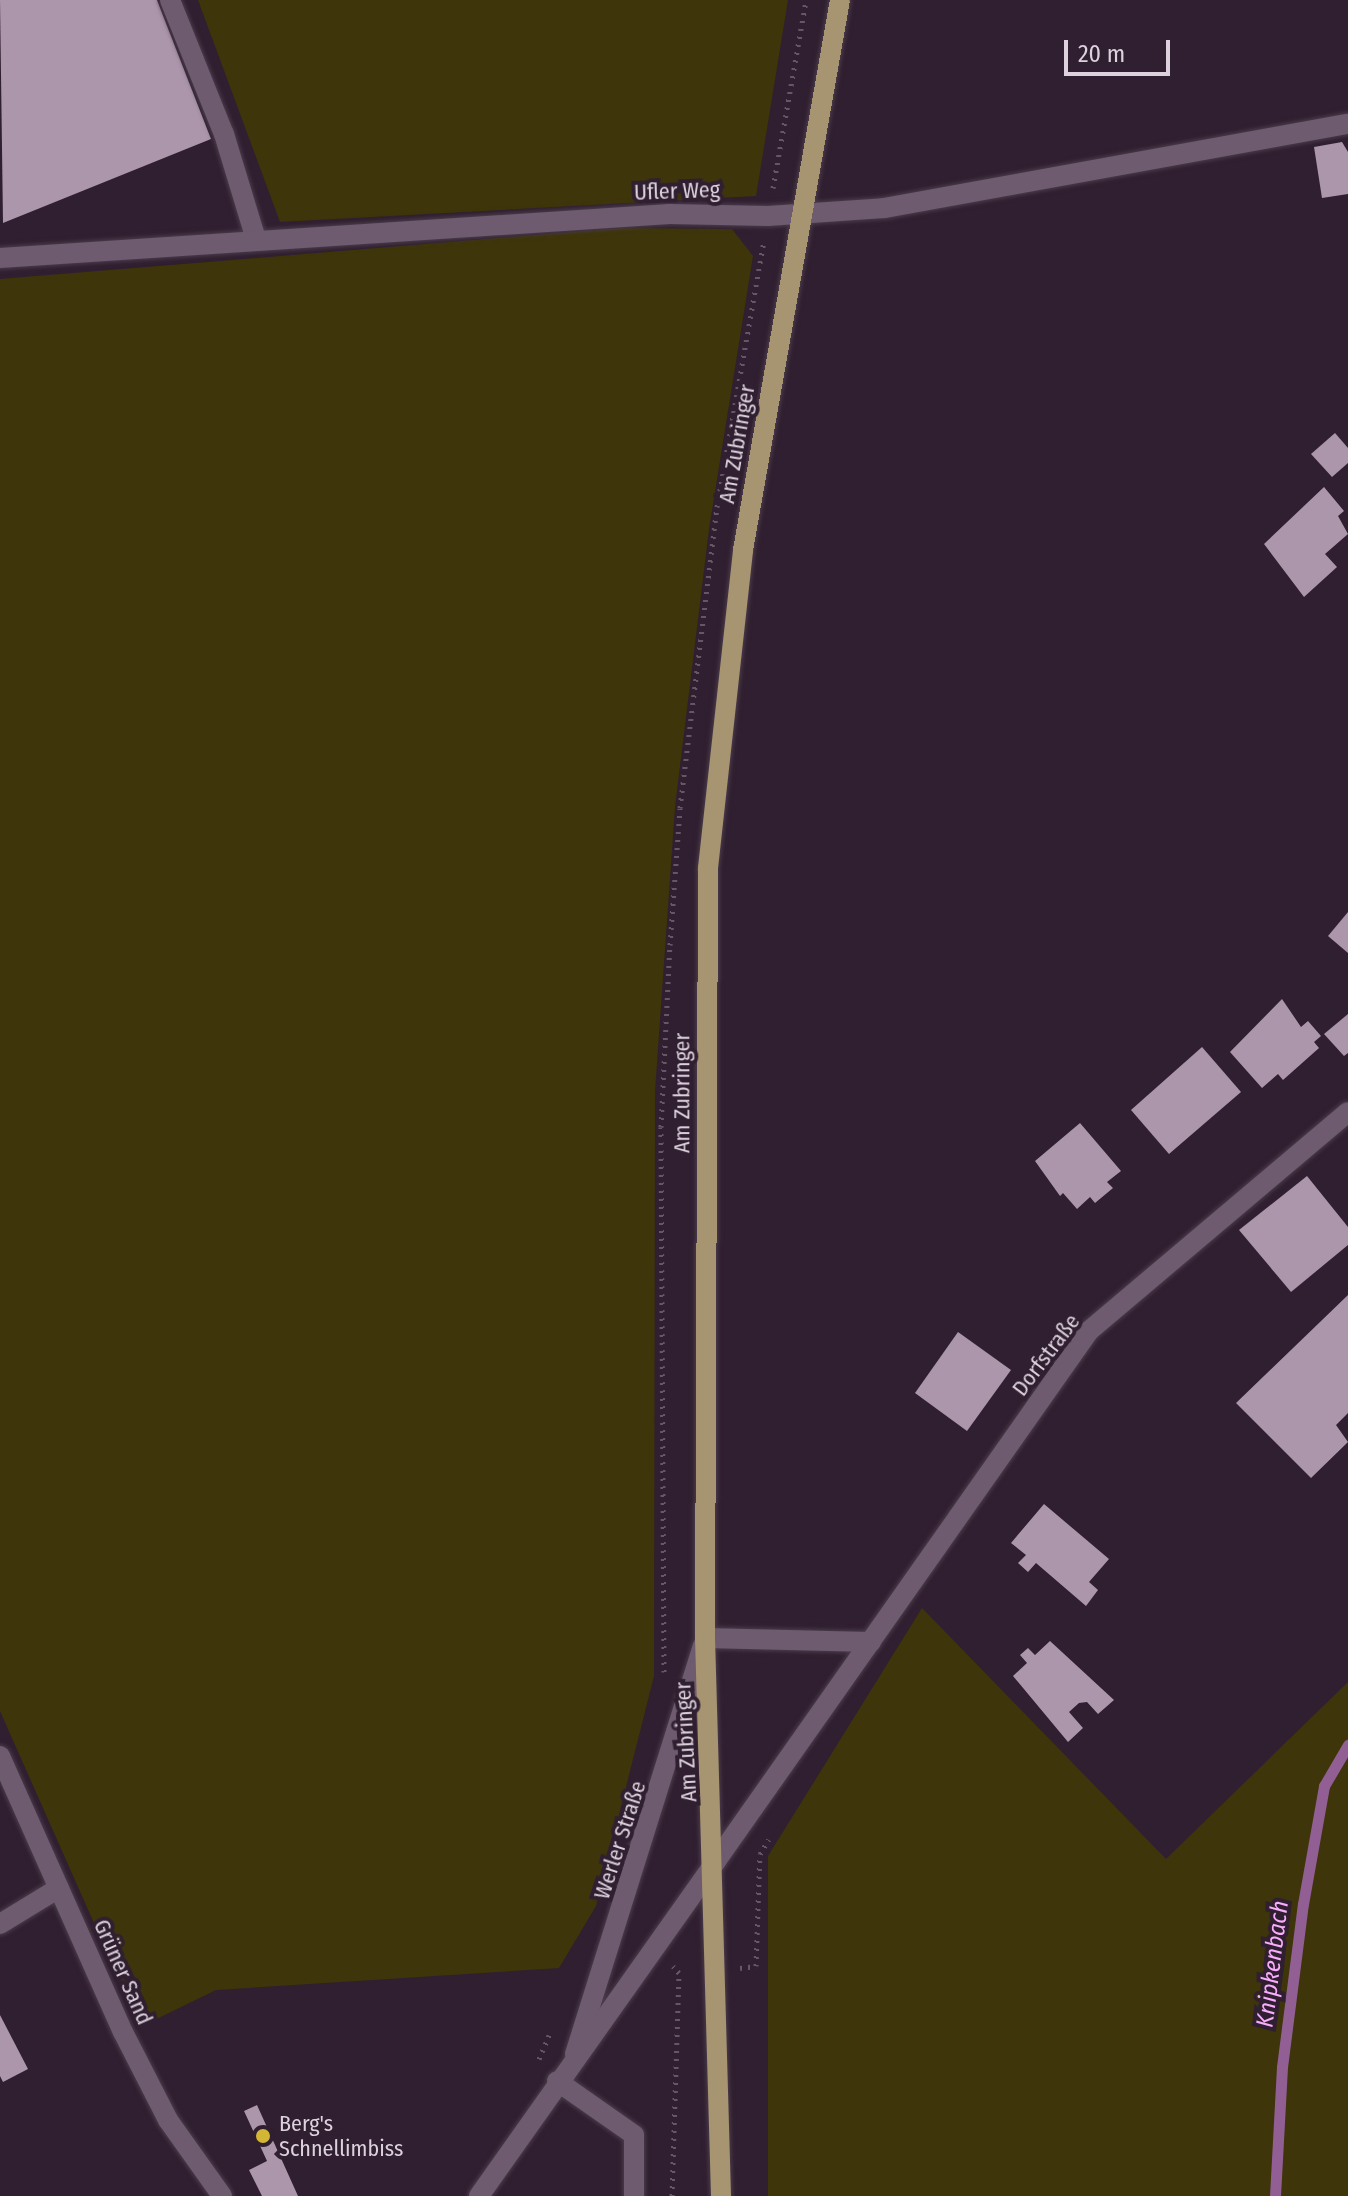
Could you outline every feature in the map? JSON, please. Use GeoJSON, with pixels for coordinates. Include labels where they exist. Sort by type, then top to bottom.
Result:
{"type":"FeatureCollection","features":[{"type":"Feature","properties":{"kind":"main road","name":"Am Zubringer"},"geometry":{"type":"LineString","coordinates":[[721,2196],[716,1861],[705,1638],[708,868],[743,550],[840,0]]}},
{"type":"Feature","properties":{"kind":"street"},"geometry":{"type":"LineString","coordinates":[[170,0],[224,134],[256,239]]}},
{"type":"Feature","properties":{"kind":"street","name":"Ufler Weg"},"geometry":{"type":"LineString","coordinates":[[0,258],[670,214],[801,214],[884,208],[1348,124]]}},
{"type":"Feature","properties":{"kind":"street","name":"Dorfstraße"},"geometry":{"type":"LineString","coordinates":[[716,1861],[1089,1331],[1348,1112]]}},
{"type":"Feature","properties":{"kind":"street"},"geometry":{"type":"LineString","coordinates":[[705,1638],[871,1642]]}},
{"type":"Feature","properties":{"kind":"street","name":"Werler Straße"},"geometry":{"type":"LineString","coordinates":[[575,2054],[705,1638]]}},
{"type":"Feature","properties":{"kind":"street","name":"Grüner Sand"},"geometry":{"type":"LineString","coordinates":[[0,1756],[168,2120],[222,2196]]}},
{"type":"Feature","properties":{"kind":"street","name":"Werler Straße"},"geometry":{"type":"LineString","coordinates":[[479,2196],[575,2054],[716,1861]]}},
{"type":"Feature","properties":{"kind":"street"},"geometry":{"type":"LineString","coordinates":[[0,1924],[59,1888]]}},
{"type":"Feature","properties":{"kind":"street"},"geometry":{"type":"LineString","coordinates":[[557,2081],[634,2135],[634,2196]]}},
{"type":"Feature","properties":{"kind":"path"},"geometry":{"type":"LineString","coordinates":[[672,2196],[679,1973],[756,1966],[760,1854],[775,1827]]}},
{"type":"Feature","properties":{"kind":"path"},"geometry":{"type":"LineString","coordinates":[[538,2063],[555,2018]]}},
{"type":"Feature","properties":{"kind":"shaded area"},"geometry":{"type":"Polygon","coordinates":[[[198,0],[788,0],[756,196],[280,222],[198,0]]]}},
{"type":"Feature","properties":{"kind":"shaded area"},"geometry":{"type":"Polygon","coordinates":[[[621,228],[732,229],[753,256],[709,529],[675,807],[655,1091],[654,1676],[596,1906],[559,1968],[216,1990],[140,2027],[0,1711],[0,279],[621,228]]]}},
{"type":"Feature","properties":{"kind":"shaded area"},"geometry":{"type":"Polygon","coordinates":[[[922,1608],[1166,1859],[1348,1682],[1348,2196],[768,2196],[768,1856],[922,1608]]]}},
{"type":"Feature","properties":{"kind":"building"},"geometry":{"type":"Polygon","coordinates":[[[0,0],[157,0],[211,139],[3,223],[0,0]]]}},
{"type":"Feature","properties":{"kind":"building"},"geometry":{"type":"Polygon","coordinates":[[[1342,142],[1348,152],[1348,194],[1322,198],[1314,147],[1342,142]]]}},
{"type":"Feature","properties":{"kind":"building"},"geometry":{"type":"Polygon","coordinates":[[[1335,433],[1348,448],[1348,463],[1332,477],[1311,454],[1335,433]]]}},
{"type":"Feature","properties":{"kind":"building"},"geometry":{"type":"Polygon","coordinates":[[[1324,487],[1344,511],[1338,516],[1348,534],[1325,554],[1337,567],[1304,597],[1264,544],[1324,487]]]}},
{"type":"Feature","properties":{"kind":"building"},"geometry":{"type":"Polygon","coordinates":[[[1348,912],[1348,953],[1328,936],[1348,912]]]}},
{"type":"Feature","properties":{"kind":"building"},"geometry":{"type":"Polygon","coordinates":[[[1282,999],[1301,1027],[1308,1021],[1321,1036],[1314,1042],[1319,1048],[1283,1080],[1278,1074],[1262,1088],[1230,1052],[1282,999]]]}},
{"type":"Feature","properties":{"kind":"building"},"geometry":{"type":"Polygon","coordinates":[[[1348,1014],[1348,1053],[1344,1056],[1324,1034],[1348,1014]]]}},
{"type":"Feature","properties":{"kind":"building"},"geometry":{"type":"Polygon","coordinates":[[[1202,1047],[1241,1092],[1169,1154],[1131,1110],[1202,1047]]]}},
{"type":"Feature","properties":{"kind":"building"},"geometry":{"type":"Polygon","coordinates":[[[1080,1123],[1121,1171],[1107,1182],[1113,1188],[1095,1203],[1090,1197],[1077,1209],[1063,1193],[1060,1196],[1035,1161],[1080,1123]]]}},
{"type":"Feature","properties":{"kind":"building"},"geometry":{"type":"Polygon","coordinates":[[[1307,1176],[1348,1227],[1348,1245],[1291,1292],[1239,1230],[1307,1176]]]}},
{"type":"Feature","properties":{"kind":"building"},"geometry":{"type":"Polygon","coordinates":[[[1348,1295],[1348,1413],[1336,1425],[1348,1442],[1311,1478],[1236,1403],[1348,1295]]]}},
{"type":"Feature","properties":{"kind":"building"},"geometry":{"type":"Polygon","coordinates":[[[958,1332],[1011,1370],[967,1431],[915,1393],[958,1332]]]}},
{"type":"Feature","properties":{"kind":"building"},"geometry":{"type":"Polygon","coordinates":[[[1044,1504],[1109,1559],[1089,1582],[1098,1590],[1086,1606],[1036,1563],[1028,1572],[1018,1563],[1026,1555],[1011,1543],[1044,1504]]]}},
{"type":"Feature","properties":{"kind":"building"},"geometry":{"type":"Polygon","coordinates":[[[1050,1641],[1114,1700],[1098,1714],[1087,1702],[1079,1703],[1069,1712],[1083,1728],[1068,1742],[1013,1676],[1027,1663],[1020,1655],[1028,1648],[1035,1655],[1050,1641]]]}},
{"type":"Feature","properties":{"kind":"building"},"geometry":{"type":"Polygon","coordinates":[[[0,2015],[28,2069],[3,2082],[0,2076],[0,2015]]]}},
{"type":"Feature","properties":{"kind":"building","name":"Berg's Schnellimbiss"},"geometry":{"type":"Polygon","coordinates":[[[257,2105],[298,2196],[262,2196],[249,2170],[267,2161],[244,2111],[257,2105]]]}},
{"type":"Feature","properties":{"kind":"waterway","name":"Knipkenbach"},"geometry":{"type":"LineString","coordinates":[[1275,2196],[1282,2067],[1303,1904],[1324,1786],[1348,1745]]}},
{"type":"Feature","properties":{"kind":"place","name":"Berg's Schnellimbiss"},"geometry":{"type":"Point","coordinates":[263,2136]}}]}
